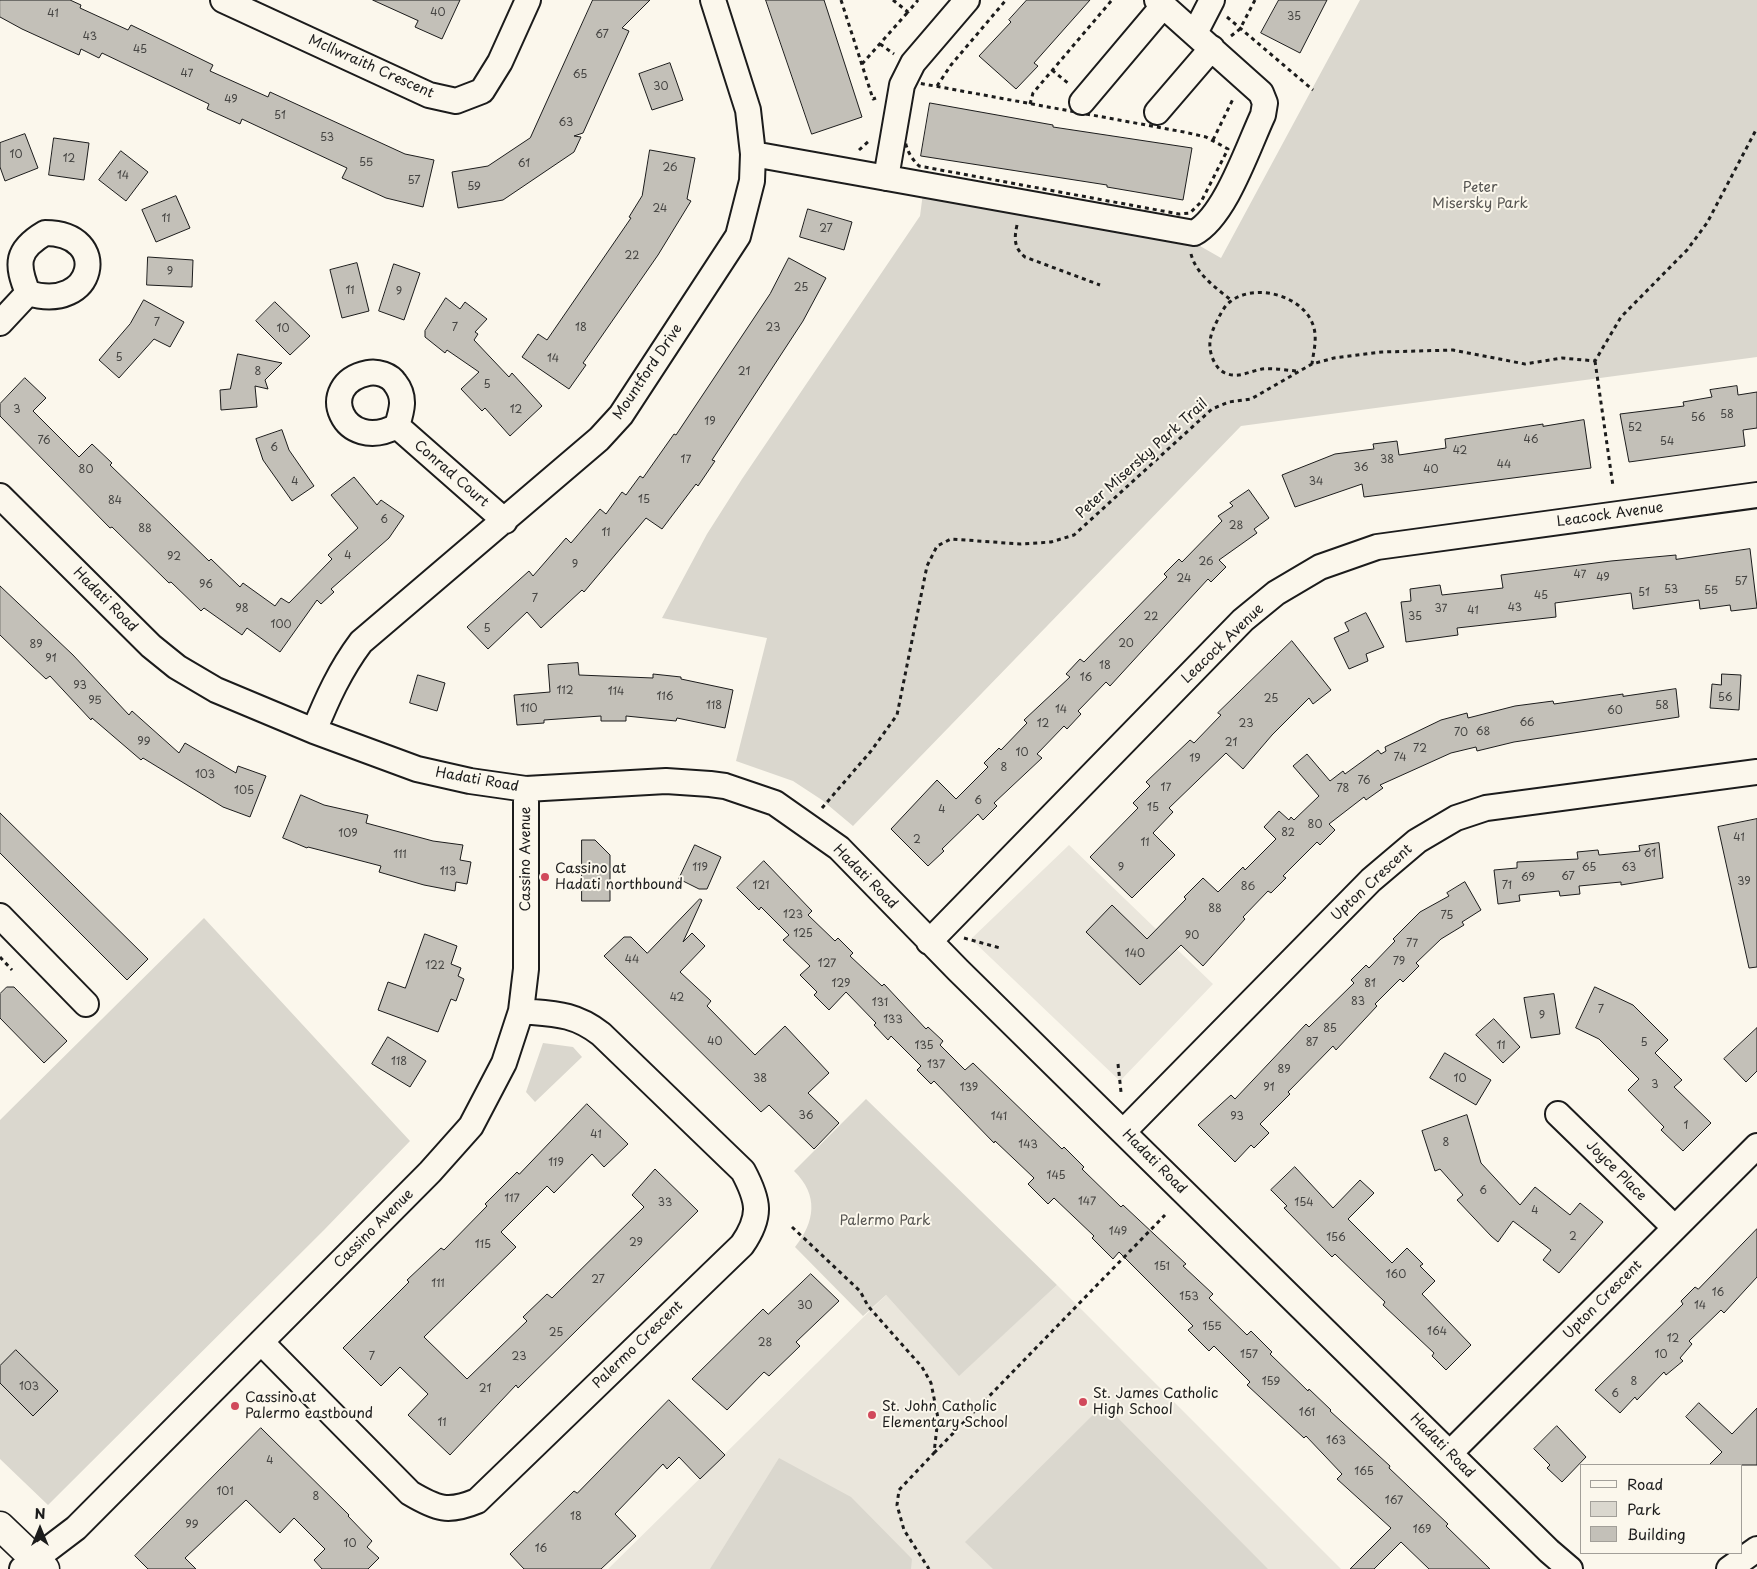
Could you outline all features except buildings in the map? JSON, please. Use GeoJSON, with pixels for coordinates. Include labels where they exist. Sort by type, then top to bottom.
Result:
{"type":"FeatureCollection","features":[{"type":"Feature","properties":{"kind":"main road"},"geometry":{"type":"LineString","coordinates":[[0,1526],[34,1566]]}},
{"type":"Feature","properties":{"kind":"street","name":"McIlwraith Crescent"},"geometry":{"type":"LineString","coordinates":[[223,0],[429,95],[456,101],[482,91],[500,62],[528,0]]}},
{"type":"Feature","properties":{"kind":"street","name":"Mountford Drive"},"geometry":{"type":"LineString","coordinates":[[314,731],[330,690],[345,664],[362,642],[505,521],[599,438],[620,415],[738,236],[752,181],[753,154],[748,110],[713,0]]}},
{"type":"Feature","properties":{"kind":"street"},"geometry":{"type":"LineString","coordinates":[[886,178],[902,85],[913,63],[967,0]]}},
{"type":"Feature","properties":{"kind":"street"},"geometry":{"type":"LineString","coordinates":[[753,154],[1194,233],[1206,227],[1221,205],[1263,115],[1265,103],[1261,93],[1160,3],[1082,102]]}},
{"type":"Feature","properties":{"kind":"street"},"geometry":{"type":"LineString","coordinates":[[1157,112],[1203,40],[1218,7]]}},
{"type":"Feature","properties":{"kind":"street"},"geometry":{"type":"LineString","coordinates":[[0,323],[28,293]]}},
{"type":"Feature","properties":{"kind":"street","name":"Conrad Court"},"geometry":{"type":"LineString","coordinates":[[397,426],[505,521]]}},
{"type":"Feature","properties":{"kind":"street","name":"Leacock Avenue"},"geometry":{"type":"LineString","coordinates":[[929,942],[1244,620],[1276,594],[1320,567],[1377,547],[1757,495]]}},
{"type":"Feature","properties":{"kind":"street","name":"Hadati Road"},"geometry":{"type":"LineString","coordinates":[[0,496],[151,646],[177,667],[216,690],[314,731],[417,769],[470,781],[526,789],[666,781],[725,786],[775,803],[839,848],[929,942],[1450,1454],[1570,1569]]}},
{"type":"Feature","properties":{"kind":"street","name":"Upton Crescent"},"geometry":{"type":"LineString","coordinates":[[1124,1132],[1371,880],[1416,841],[1456,818],[1486,808],[1757,772]]}},
{"type":"Feature","properties":{"kind":"street","name":"Cassino Avenue"},"geometry":{"type":"LineString","coordinates":[[34,1566],[76,1528],[430,1172],[471,1126],[504,1063],[521,1011],[526,969],[526,789]]}},
{"type":"Feature","properties":{"kind":"street"},"geometry":{"type":"LineString","coordinates":[[4,928],[86,1004]]}},
{"type":"Feature","properties":{"kind":"street","name":"Palermo Crescent"},"geometry":{"type":"LineString","coordinates":[[261,1342],[410,1493],[434,1507],[458,1509],[477,1501],[742,1245],[755,1226],[756,1204],[751,1186],[743,1171],[601,1034],[584,1021],[559,1014],[521,1011]]}},
{"type":"Feature","properties":{"kind":"street","name":"Joyce Place"},"geometry":{"type":"LineString","coordinates":[[1558,1114],[1674,1228]]}},
{"type":"Feature","properties":{"kind":"street","name":"Upton Crescent"},"geometry":{"type":"LineString","coordinates":[[1450,1454],[1757,1146]]}},
{"type":"Feature","properties":{"kind":"street"},"geometry":{"type":"LineString","coordinates":[[1730,1569],[1757,1548]]}},
{"type":"Feature","properties":{"kind":"path"},"geometry":{"type":"LineString","coordinates":[[841,0],[873,99],[883,96]]}},
{"type":"Feature","properties":{"kind":"path"},"geometry":{"type":"LineString","coordinates":[[893,0],[908,12]]}},
{"type":"Feature","properties":{"kind":"path"},"geometry":{"type":"LineString","coordinates":[[862,64],[918,0]]}},
{"type":"Feature","properties":{"kind":"path"},"geometry":{"type":"LineString","coordinates":[[937,86],[951,65],[1006,0]]}},
{"type":"Feature","properties":{"kind":"path"},"geometry":{"type":"LineString","coordinates":[[1030,104],[1033,93],[1112,0]]}},
{"type":"Feature","properties":{"kind":"path"},"geometry":{"type":"LineString","coordinates":[[1203,40],[1223,43],[1240,29],[1255,0]]}},
{"type":"Feature","properties":{"kind":"path"},"geometry":{"type":"LineString","coordinates":[[1218,7],[1240,29],[1313,90]]}},
{"type":"Feature","properties":{"kind":"path"},"geometry":{"type":"LineString","coordinates":[[880,44],[896,55],[893,62]]}},
{"type":"Feature","properties":{"kind":"path"},"geometry":{"type":"LineString","coordinates":[[913,82],[1030,104],[1206,137],[1228,149],[1201,202],[1190,212],[1179,214],[918,166],[912,160],[905,144],[903,128],[913,82]]}},
{"type":"Feature","properties":{"kind":"path"},"geometry":{"type":"LineString","coordinates":[[1613,486],[1595,361],[1622,316],[1687,250],[1707,223],[1757,128]]}},
{"type":"Feature","properties":{"kind":"path"},"geometry":{"type":"LineString","coordinates":[[850,153],[860,150],[874,135]]}},
{"type":"Feature","properties":{"kind":"path"},"geometry":{"type":"LineString","coordinates":[[1021,202],[1015,236],[1018,252],[1025,257],[1100,285]]}},
{"type":"Feature","properties":{"kind":"path"},"geometry":{"type":"LineString","coordinates":[[1194,233],[1191,252],[1193,262],[1204,277],[1231,300]]}},
{"type":"Feature","properties":{"kind":"path"},"geometry":{"type":"LineString","coordinates":[[1296,372],[1272,369],[1233,375],[1224,373],[1216,365],[1211,354],[1210,340],[1221,312],[1231,300],[1266,292],[1282,295],[1298,305],[1308,316],[1315,333],[1312,364]]}},
{"type":"Feature","properties":{"kind":"path","name":"Peter Misersky Park Trail"},"geometry":{"type":"LineString","coordinates":[[826,804],[871,751],[897,715],[927,566],[937,546],[951,539],[1020,544],[1051,542],[1074,535],[1212,409],[1228,402],[1250,398],[1312,364],[1334,358],[1382,352],[1424,350],[1453,350],[1525,364],[1562,358],[1595,361]]}},
{"type":"Feature","properties":{"kind":"path"},"geometry":{"type":"LineString","coordinates":[[947,923],[964,937],[1000,948]]}},
{"type":"Feature","properties":{"kind":"path"},"geometry":{"type":"LineString","coordinates":[[0,957],[12,970]]}},
{"type":"Feature","properties":{"kind":"path"},"geometry":{"type":"LineString","coordinates":[[1118,1064],[1121,1092]]}},
{"type":"Feature","properties":{"kind":"path"},"geometry":{"type":"LineString","coordinates":[[929,1569],[904,1530],[897,1505],[899,1490],[1165,1215]]}},
{"type":"Feature","properties":{"kind":"path"},"geometry":{"type":"LineString","coordinates":[[792,1228],[805,1237],[860,1291],[868,1306],[922,1367],[931,1383],[938,1418],[934,1454]]}},
{"type":"Feature","properties":{"kind":"shaded area"},"geometry":{"type":"Polygon","coordinates":[[[1069,845],[1213,984],[1120,1081],[971,939],[1069,845]]]}},
{"type":"Feature","properties":{"kind":"shaded area"},"geometry":{"type":"Polygon","coordinates":[[[1057,1285],[1341,1569],[608,1569],[886,1295],[959,1375],[1057,1285]]]}},
{"type":"Feature","properties":{"kind":"green space","name":"Peter Misersky Park"},"geometry":{"type":"Polygon","coordinates":[[[1360,0],[1757,0],[1757,357],[1241,426],[853,826],[822,800],[793,781],[736,761],[767,638],[662,618],[707,534],[742,479],[920,216],[923,193],[1193,242],[1221,258],[1360,0]]]}},
{"type":"Feature","properties":{"kind":"green space"},"geometry":{"type":"Polygon","coordinates":[[[204,918],[410,1141],[324,1230],[48,1505],[0,1459],[0,1120],[204,918]]]}},
{"type":"Feature","properties":{"kind":"green space"},"geometry":{"type":"Polygon","coordinates":[[[543,1043],[573,1047],[582,1057],[535,1102],[526,1092],[543,1043]]]}},
{"type":"Feature","properties":{"kind":"green space","name":"Palermo Park"},"geometry":{"type":"Polygon","coordinates":[[[866,1099],[1057,1285],[959,1376],[886,1295],[863,1316],[795,1247],[807,1228],[810,1218],[811,1199],[808,1189],[794,1171],[866,1099]]]}},
{"type":"Feature","properties":{"kind":"green space"},"geometry":{"type":"Polygon","coordinates":[[[1104,1404],[1268,1569],[993,1569],[965,1542],[1104,1404]]]}},
{"type":"Feature","properties":{"kind":"green space"},"geometry":{"type":"Polygon","coordinates":[[[779,1458],[851,1497],[912,1559],[911,1569],[710,1569],[779,1458]]]}},
{"type":"Feature","properties":{"kind":"place","name":"Cassino at Hadati northbound"},"geometry":{"type":"Point","coordinates":[545,877]}},
{"type":"Feature","properties":{"kind":"place","name":"St. James Catholic High School"},"geometry":{"type":"Point","coordinates":[1083,1402]}},
{"type":"Feature","properties":{"kind":"place","name":"Cassino at Palermo eastbound"},"geometry":{"type":"Point","coordinates":[235,1406]}},
{"type":"Feature","properties":{"kind":"place","name":"St. John Catholic Elementary School"},"geometry":{"type":"Point","coordinates":[872,1415]}}]}
